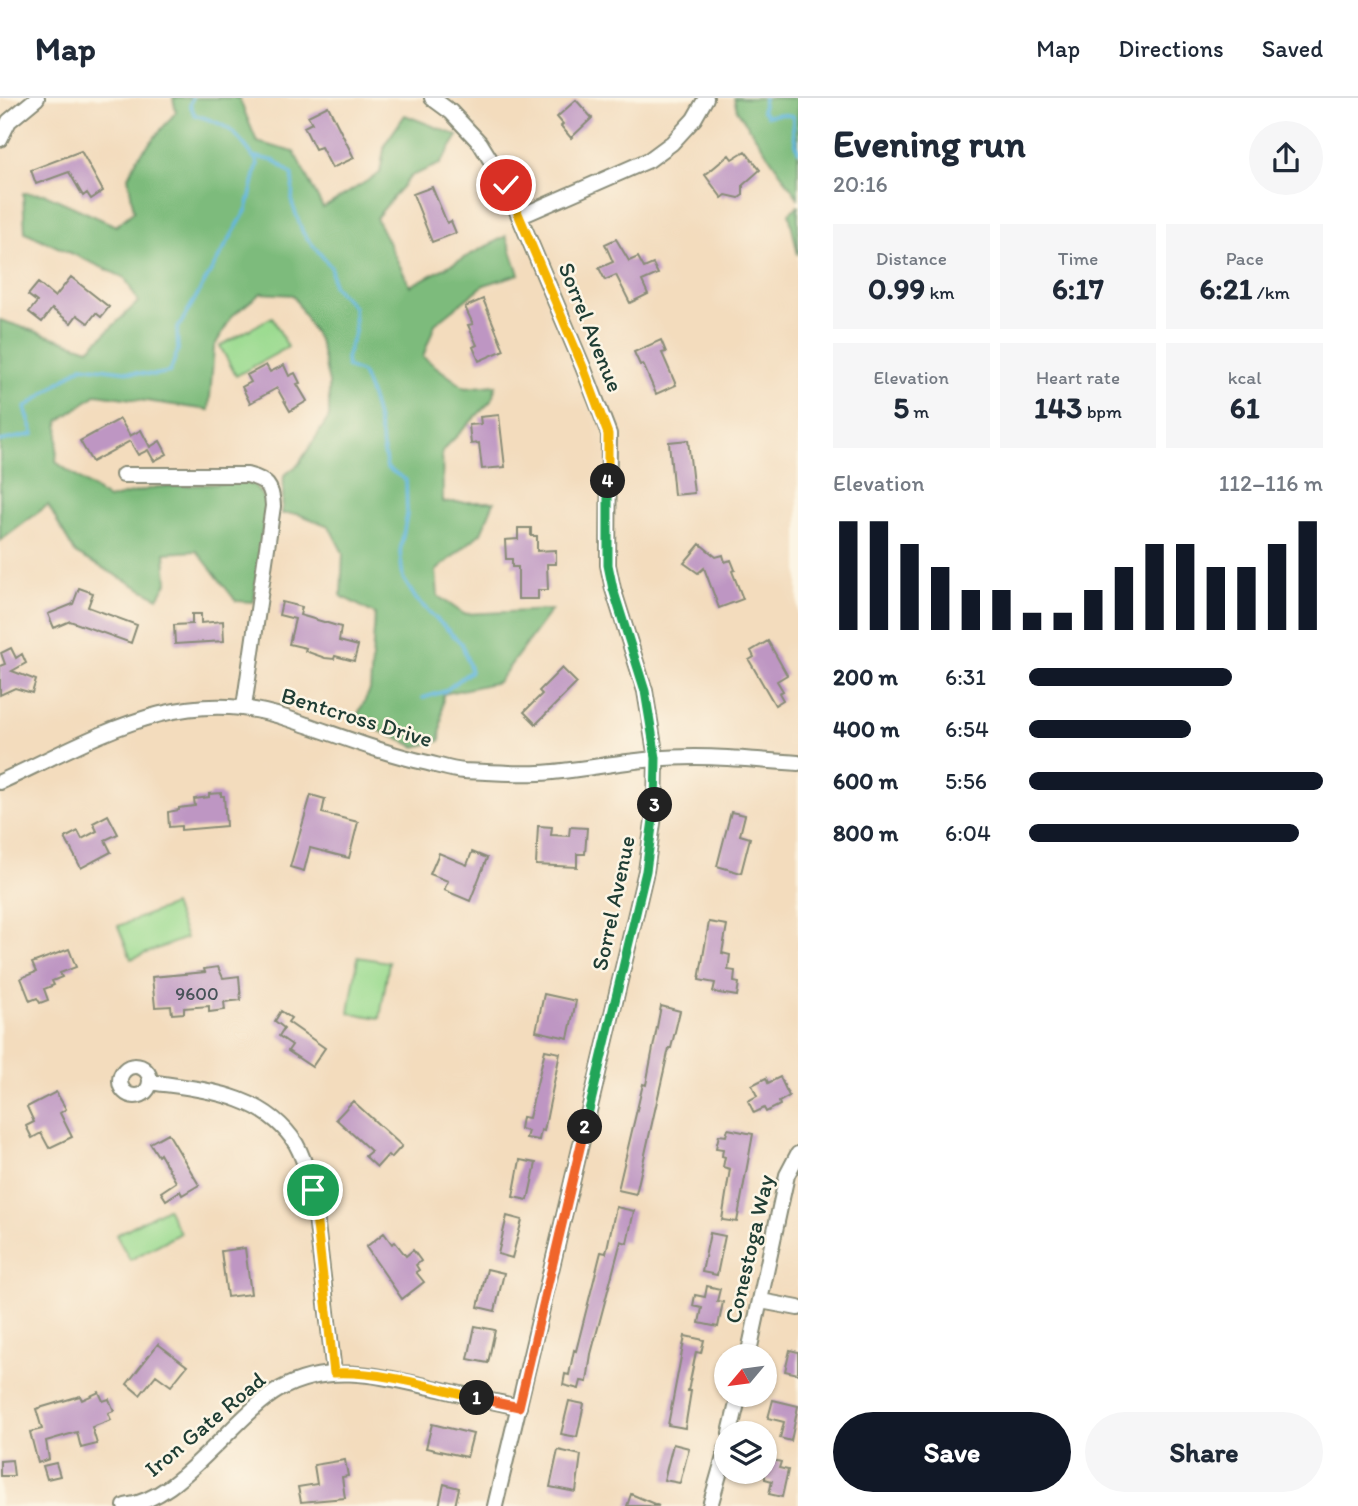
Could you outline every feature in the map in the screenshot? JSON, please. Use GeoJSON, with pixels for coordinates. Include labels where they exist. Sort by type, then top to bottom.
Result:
{"type":"FeatureCollection","features":[{"type":"Feature","properties":{"kind":"street"},"geometry":{"type":"LineString","coordinates":[[0,139],[9,121],[37,98]]}},
{"type":"Feature","properties":{"kind":"street","name":"Sorrel Avenue"},"geometry":{"type":"LineString","coordinates":[[432,98],[480,143],[506,185],[583,367],[608,434],[608,565],[645,691],[656,758],[655,809],[646,871],[495,1506]]}},
{"type":"Feature","properties":{"kind":"street"},"geometry":{"type":"LineString","coordinates":[[521,216],[649,160],[672,143],[694,118],[706,98]]}},
{"type":"Feature","properties":{"kind":"street"},"geometry":{"type":"LineString","coordinates":[[123,475],[247,475],[263,479],[268,484],[273,506],[244,707]]}},
{"type":"Feature","properties":{"kind":"street","name":"Bentcross Drive"},"geometry":{"type":"LineString","coordinates":[[0,782],[101,735],[150,716],[183,708],[213,705],[244,707],[284,717],[384,753],[461,771],[538,773],[656,758],[711,757],[798,764]]}},
{"type":"Feature","properties":{"kind":"street"},"geometry":{"type":"LineString","coordinates":[[150,1082],[214,1091],[244,1100],[277,1122],[295,1142],[313,1190],[334,1373]]}},
{"type":"Feature","properties":{"kind":"street","name":"Conestoga Way"},"geometry":{"type":"LineString","coordinates":[[751,1344],[787,1175],[798,1154]]}},
{"type":"Feature","properties":{"kind":"street"},"geometry":{"type":"LineString","coordinates":[[761,1301],[798,1308]]}},
{"type":"Feature","properties":{"kind":"street","name":"Iron Gate Road"},"geometry":{"type":"LineString","coordinates":[[125,1506],[134,1505],[162,1492],[182,1478],[247,1416],[280,1389],[315,1375],[350,1372],[385,1377],[519,1407]]}},
{"type":"Feature","properties":{"kind":"street"},"geometry":{"type":"LineString","coordinates":[[710,1506],[716,1484]]}},
{"type":"Feature","properties":{"kind":"green space"},"geometry":{"type":"Polygon","coordinates":[[[173,98],[239,98],[257,142],[294,152],[323,208],[380,173],[385,144],[405,115],[458,136],[440,164],[411,176],[376,218],[410,286],[506,236],[519,274],[484,285],[435,324],[423,357],[465,388],[496,385],[492,400],[442,451],[443,502],[494,502],[481,533],[436,571],[438,596],[464,614],[551,610],[498,682],[443,694],[440,741],[416,747],[355,720],[370,690],[375,614],[341,596],[343,553],[329,526],[298,514],[282,514],[284,475],[298,465],[329,417],[329,383],[320,343],[293,295],[261,293],[232,316],[214,347],[209,410],[97,394],[59,421],[56,462],[108,499],[157,487],[252,482],[266,501],[254,602],[236,601],[197,551],[165,553],[167,583],[158,598],[75,553],[48,505],[0,541],[0,320],[89,349],[138,302],[125,278],[25,232],[23,193],[45,194],[116,226],[134,211],[128,177],[138,157],[176,112],[173,98]]]}},
{"type":"Feature","properties":{"kind":"green space"},"geometry":{"type":"Polygon","coordinates":[[[734,98],[798,98],[798,198],[737,110],[734,98]]]}},
{"type":"Feature","properties":{"kind":"green space"},"geometry":{"type":"Polygon","coordinates":[[[798,206],[798,255],[789,213],[798,206]]]}},
{"type":"Feature","properties":{"kind":"green space"},"geometry":{"type":"Polygon","coordinates":[[[272,317],[288,347],[236,376],[220,346],[272,317]]]}},
{"type":"Feature","properties":{"kind":"green space"},"geometry":{"type":"Polygon","coordinates":[[[173,905],[186,938],[131,959],[118,926],[173,905]]]}},
{"type":"Feature","properties":{"kind":"green space"},"geometry":{"type":"Polygon","coordinates":[[[358,957],[389,962],[380,1018],[349,1013],[358,957]]]}},
{"type":"Feature","properties":{"kind":"green space"},"geometry":{"type":"Polygon","coordinates":[[[167,1208],[180,1233],[130,1260],[116,1235],[167,1208]]]}},
{"type":"Feature","properties":{"kind":"building"},"geometry":{"type":"Polygon","coordinates":[[[576,100],[592,118],[571,138],[557,117],[576,100]]]}},
{"type":"Feature","properties":{"kind":"building"},"geometry":{"type":"Polygon","coordinates":[[[328,106],[354,158],[332,168],[321,147],[315,149],[304,127],[312,123],[308,116],[328,106]]]}},
{"type":"Feature","properties":{"kind":"building"},"geometry":{"type":"Polygon","coordinates":[[[81,151],[103,191],[91,199],[87,193],[83,196],[69,172],[36,184],[31,170],[81,151]]]}},
{"type":"Feature","properties":{"kind":"building"},"geometry":{"type":"Polygon","coordinates":[[[745,151],[760,170],[743,185],[743,195],[739,198],[726,195],[722,198],[705,175],[729,155],[732,159],[745,151]]]}},
{"type":"Feature","properties":{"kind":"building"},"geometry":{"type":"Polygon","coordinates":[[[432,187],[447,223],[451,221],[456,233],[432,242],[413,194],[432,187]]]}},
{"type":"Feature","properties":{"kind":"building"},"geometry":{"type":"Polygon","coordinates":[[[616,239],[629,261],[638,257],[644,268],[653,264],[658,274],[642,281],[648,294],[630,303],[616,275],[605,280],[599,268],[613,262],[605,244],[616,239]]]}},
{"type":"Feature","properties":{"kind":"building"},"geometry":{"type":"Polygon","coordinates":[[[71,277],[109,307],[101,317],[96,313],[88,323],[77,315],[71,323],[52,309],[42,322],[29,312],[37,302],[28,295],[38,283],[55,297],[71,277]]]}},
{"type":"Feature","properties":{"kind":"building"},"geometry":{"type":"Polygon","coordinates":[[[483,299],[504,350],[479,361],[473,347],[477,345],[468,325],[473,324],[465,307],[483,299]]]}},
{"type":"Feature","properties":{"kind":"building"},"geometry":{"type":"Polygon","coordinates":[[[661,340],[666,352],[662,353],[676,385],[656,394],[643,364],[640,365],[634,352],[661,340]]]}},
{"type":"Feature","properties":{"kind":"building"},"geometry":{"type":"Polygon","coordinates":[[[266,365],[270,372],[284,365],[289,376],[295,373],[300,383],[297,384],[307,401],[290,411],[277,388],[250,403],[242,387],[251,382],[247,375],[266,365]]]}},
{"type":"Feature","properties":{"kind":"building"},"geometry":{"type":"Polygon","coordinates":[[[499,415],[505,467],[482,469],[479,443],[471,444],[469,425],[481,424],[480,417],[499,415]]]}},
{"type":"Feature","properties":{"kind":"building"},"geometry":{"type":"Polygon","coordinates":[[[120,419],[130,436],[141,430],[150,447],[160,441],[167,454],[154,461],[148,450],[138,455],[130,441],[92,462],[80,441],[120,419]]]}},
{"type":"Feature","properties":{"kind":"building"},"geometry":{"type":"Polygon","coordinates":[[[688,440],[694,493],[674,495],[669,442],[688,440]]]}},
{"type":"Feature","properties":{"kind":"building"},"geometry":{"type":"Polygon","coordinates":[[[518,528],[531,528],[531,536],[537,536],[537,551],[556,550],[556,564],[547,564],[548,590],[538,590],[538,599],[518,599],[518,567],[512,567],[512,559],[506,559],[505,540],[518,539],[518,528]]]}},
{"type":"Feature","properties":{"kind":"building"},"geometry":{"type":"Polygon","coordinates":[[[700,544],[716,557],[723,555],[725,562],[731,560],[735,570],[732,571],[743,599],[719,608],[704,568],[698,573],[684,563],[700,544]]]}},
{"type":"Feature","properties":{"kind":"building"},"geometry":{"type":"Polygon","coordinates":[[[79,588],[93,593],[88,607],[137,625],[131,643],[70,621],[54,628],[48,614],[73,604],[79,588]]]}},
{"type":"Feature","properties":{"kind":"building"},"geometry":{"type":"Polygon","coordinates":[[[282,602],[302,607],[300,615],[341,627],[339,641],[358,646],[354,661],[335,656],[334,659],[325,658],[305,651],[306,648],[289,644],[295,619],[279,615],[282,602]]]}},
{"type":"Feature","properties":{"kind":"building"},"geometry":{"type":"Polygon","coordinates":[[[192,614],[201,614],[201,623],[223,621],[224,641],[175,644],[174,625],[192,624],[192,614]]]}},
{"type":"Feature","properties":{"kind":"building"},"geometry":{"type":"Polygon","coordinates":[[[768,641],[787,675],[777,681],[783,691],[779,693],[783,700],[775,705],[749,660],[754,657],[751,651],[768,641]]]}},
{"type":"Feature","properties":{"kind":"building"},"geometry":{"type":"Polygon","coordinates":[[[11,648],[16,658],[22,654],[26,663],[12,671],[36,680],[32,693],[15,688],[0,695],[0,666],[5,664],[1,653],[11,648]]]}},
{"type":"Feature","properties":{"kind":"building"},"geometry":{"type":"Polygon","coordinates":[[[562,668],[577,683],[536,724],[524,712],[542,694],[539,691],[562,668]]]}},
{"type":"Feature","properties":{"kind":"building"},"geometry":{"type":"Polygon","coordinates":[[[221,793],[221,796],[224,796],[226,826],[181,830],[181,826],[169,827],[168,812],[195,806],[194,799],[221,793]]]}},
{"type":"Feature","properties":{"kind":"building"},"geometry":{"type":"Polygon","coordinates":[[[311,795],[325,799],[322,813],[358,822],[349,858],[310,848],[304,871],[290,867],[311,795]]]}},
{"type":"Feature","properties":{"kind":"building"},"geometry":{"type":"Polygon","coordinates":[[[731,812],[745,815],[740,835],[750,838],[741,873],[717,866],[731,812]]]}},
{"type":"Feature","properties":{"kind":"building"},"geometry":{"type":"Polygon","coordinates":[[[108,815],[118,834],[105,840],[111,852],[81,868],[65,838],[78,831],[82,839],[97,831],[93,823],[108,815]]]}},
{"type":"Feature","properties":{"kind":"building"},"geometry":{"type":"Polygon","coordinates":[[[538,826],[552,827],[551,835],[569,836],[570,827],[587,828],[585,854],[577,854],[577,867],[536,865],[538,826]]]}},
{"type":"Feature","properties":{"kind":"building"},"geometry":{"type":"Polygon","coordinates":[[[472,852],[487,858],[470,901],[444,890],[448,881],[430,874],[439,853],[467,865],[472,852]]]}},
{"type":"Feature","properties":{"kind":"building"},"geometry":{"type":"Polygon","coordinates":[[[709,922],[727,925],[722,953],[730,955],[728,970],[735,971],[734,982],[739,983],[737,996],[713,992],[715,983],[699,980],[709,922]]]}},
{"type":"Feature","properties":{"kind":"building"},"geometry":{"type":"Polygon","coordinates":[[[69,949],[76,967],[60,973],[62,977],[52,981],[54,985],[44,989],[48,1000],[40,1003],[37,998],[30,1001],[21,978],[36,972],[32,963],[69,949]]]}},
{"type":"Feature","properties":{"kind":"building"},"geometry":{"type":"Polygon","coordinates":[[[218,967],[223,978],[239,976],[241,1000],[224,1002],[225,1010],[209,1012],[209,1006],[184,1008],[184,1013],[172,1014],[171,1006],[155,1007],[152,977],[205,972],[204,969],[218,967]]]}},
{"type":"Feature","properties":{"kind":"building"},"geometry":{"type":"Polygon","coordinates":[[[544,994],[576,1001],[568,1038],[536,1031],[544,994]]]}},
{"type":"Feature","properties":{"kind":"building"},"geometry":{"type":"Polygon","coordinates":[[[661,1006],[680,1011],[636,1194],[618,1190],[643,1084],[646,1085],[661,1006]]]}},
{"type":"Feature","properties":{"kind":"building"},"geometry":{"type":"Polygon","coordinates":[[[281,1011],[291,1018],[288,1022],[325,1048],[312,1067],[288,1051],[292,1045],[279,1036],[284,1028],[275,1021],[281,1011]]]}},
{"type":"Feature","properties":{"kind":"building"},"geometry":{"type":"Polygon","coordinates":[[[545,1050],[560,1053],[544,1131],[541,1130],[539,1140],[526,1138],[528,1131],[520,1129],[522,1117],[529,1118],[545,1050]]]}},
{"type":"Feature","properties":{"kind":"building"},"geometry":{"type":"Polygon","coordinates":[[[780,1077],[789,1096],[779,1102],[780,1105],[766,1112],[764,1108],[754,1113],[748,1101],[757,1096],[752,1085],[766,1078],[768,1083],[780,1077]]]}},
{"type":"Feature","properties":{"kind":"building"},"geometry":{"type":"Polygon","coordinates":[[[56,1092],[66,1109],[60,1113],[72,1137],[49,1148],[41,1133],[32,1138],[26,1126],[34,1122],[27,1107],[56,1092]]]}},
{"type":"Feature","properties":{"kind":"building"},"geometry":{"type":"Polygon","coordinates":[[[353,1101],[402,1146],[391,1158],[388,1155],[377,1167],[365,1156],[371,1151],[336,1119],[353,1101]]]}},
{"type":"Feature","properties":{"kind":"building"},"geometry":{"type":"Polygon","coordinates":[[[728,1129],[753,1134],[737,1222],[722,1220],[730,1169],[723,1167],[723,1149],[716,1148],[719,1135],[726,1136],[728,1129]]]}},
{"type":"Feature","properties":{"kind":"building"},"geometry":{"type":"Polygon","coordinates":[[[168,1133],[199,1185],[182,1195],[180,1191],[166,1200],[161,1192],[176,1182],[160,1154],[158,1156],[150,1143],[168,1133]]]}},
{"type":"Feature","properties":{"kind":"building"},"geometry":{"type":"Polygon","coordinates":[[[520,1160],[536,1163],[528,1200],[513,1197],[520,1160]]]}},
{"type":"Feature","properties":{"kind":"building"},"geometry":{"type":"Polygon","coordinates":[[[616,1207],[634,1211],[627,1243],[621,1241],[591,1354],[587,1382],[581,1381],[579,1389],[563,1385],[565,1374],[569,1375],[574,1350],[576,1351],[601,1252],[606,1253],[616,1207]]]}},
{"type":"Feature","properties":{"kind":"building"},"geometry":{"type":"Polygon","coordinates":[[[507,1216],[522,1220],[512,1258],[498,1254],[507,1216]]]}},
{"type":"Feature","properties":{"kind":"building"},"geometry":{"type":"Polygon","coordinates":[[[384,1233],[406,1256],[413,1250],[421,1261],[416,1265],[419,1270],[416,1272],[424,1282],[402,1299],[366,1247],[384,1233]]]}},
{"type":"Feature","properties":{"kind":"building"},"geometry":{"type":"Polygon","coordinates":[[[710,1233],[725,1236],[717,1275],[702,1272],[710,1233]]]}},
{"type":"Feature","properties":{"kind":"building"},"geometry":{"type":"Polygon","coordinates":[[[245,1248],[251,1294],[227,1297],[221,1251],[245,1248]]]}},
{"type":"Feature","properties":{"kind":"building"},"geometry":{"type":"Polygon","coordinates":[[[487,1269],[504,1273],[495,1311],[478,1307],[487,1269]]]}},
{"type":"Feature","properties":{"kind":"building"},"geometry":{"type":"Polygon","coordinates":[[[707,1286],[720,1289],[717,1301],[723,1302],[718,1327],[699,1323],[702,1308],[693,1306],[695,1295],[705,1297],[707,1286]]]}},
{"type":"Feature","properties":{"kind":"building"},"geometry":{"type":"Polygon","coordinates":[[[475,1326],[495,1330],[488,1363],[468,1359],[475,1326]]]}},
{"type":"Feature","properties":{"kind":"building"},"geometry":{"type":"Polygon","coordinates":[[[685,1336],[704,1340],[701,1353],[696,1352],[688,1391],[691,1391],[685,1428],[668,1425],[685,1336]]]}},
{"type":"Feature","properties":{"kind":"building"},"geometry":{"type":"Polygon","coordinates":[[[158,1344],[187,1366],[171,1386],[156,1375],[140,1395],[127,1384],[158,1344]]]}},
{"type":"Feature","properties":{"kind":"building"},"geometry":{"type":"Polygon","coordinates":[[[790,1350],[798,1352],[798,1374],[785,1371],[790,1350]]]}},
{"type":"Feature","properties":{"kind":"building"},"geometry":{"type":"Polygon","coordinates":[[[99,1392],[103,1401],[109,1399],[114,1411],[108,1413],[111,1420],[92,1427],[97,1444],[81,1448],[77,1432],[46,1441],[49,1459],[38,1463],[30,1432],[42,1429],[36,1409],[80,1396],[82,1400],[99,1392]]]}},
{"type":"Feature","properties":{"kind":"building"},"geometry":{"type":"Polygon","coordinates":[[[569,1401],[584,1404],[577,1437],[561,1434],[569,1401]]]}},
{"type":"Feature","properties":{"kind":"building"},"geometry":{"type":"Polygon","coordinates":[[[777,1401],[798,1406],[791,1441],[780,1438],[784,1422],[768,1418],[771,1407],[777,1407],[777,1401]]]}},
{"type":"Feature","properties":{"kind":"building"},"geometry":{"type":"Polygon","coordinates":[[[432,1424],[473,1434],[467,1457],[426,1448],[432,1424]]]}},
{"type":"Feature","properties":{"kind":"building"},"geometry":{"type":"Polygon","coordinates":[[[673,1444],[689,1448],[680,1483],[664,1480],[673,1444]]]}},
{"type":"Feature","properties":{"kind":"building"},"geometry":{"type":"Polygon","coordinates":[[[558,1450],[581,1455],[576,1492],[550,1487],[558,1450]]]}},
{"type":"Feature","properties":{"kind":"building"},"geometry":{"type":"Polygon","coordinates":[[[12,1460],[14,1476],[0,1476],[0,1461],[12,1460]]]}},
{"type":"Feature","properties":{"kind":"building"},"geometry":{"type":"Polygon","coordinates":[[[345,1460],[348,1476],[342,1477],[345,1498],[301,1502],[298,1487],[317,1484],[314,1465],[345,1460]]]}},
{"type":"Feature","properties":{"kind":"building"},"geometry":{"type":"Polygon","coordinates":[[[777,1461],[781,1462],[779,1468],[788,1470],[782,1497],[769,1494],[771,1484],[777,1484],[777,1461]]]}},
{"type":"Feature","properties":{"kind":"building"},"geometry":{"type":"Polygon","coordinates":[[[56,1463],[60,1476],[47,1479],[43,1466],[56,1463]]]}},
{"type":"Feature","properties":{"kind":"building"},"geometry":{"type":"Polygon","coordinates":[[[444,1484],[459,1488],[455,1506],[439,1506],[444,1484]]]}},
{"type":"Feature","properties":{"kind":"building"},"geometry":{"type":"Polygon","coordinates":[[[631,1494],[659,1506],[627,1506],[631,1494]]]}},
{"type":"Feature","properties":{"kind":"waterway"},"geometry":{"type":"LineString","coordinates":[[0,441],[34,434],[25,408],[82,366],[154,375],[170,372],[178,350],[177,330],[247,209],[258,163],[232,132],[217,122],[195,115],[190,105],[192,98]]}},
{"type":"Feature","properties":{"kind":"waterway"},"geometry":{"type":"LineString","coordinates":[[764,98],[762,110],[767,116],[793,116],[793,132],[798,151]]}},
{"type":"Feature","properties":{"kind":"waterway"},"geometry":{"type":"LineString","coordinates":[[252,156],[275,161],[293,175],[292,203],[303,233],[331,267],[333,286],[354,307],[355,332],[346,358],[347,367],[362,373],[367,385],[387,468],[406,480],[407,514],[400,552],[403,578],[416,599],[462,644],[471,671],[445,691],[423,698]]}},
{"type":"Feature","properties":{"kind":"route"},"geometry":{"type":"LineString","coordinates":[[313,1190],[334,1373],[350,1372],[385,1377],[519,1407],[646,871],[655,809],[656,758],[645,691],[608,565],[608,434],[583,367],[506,185]]}}]}
